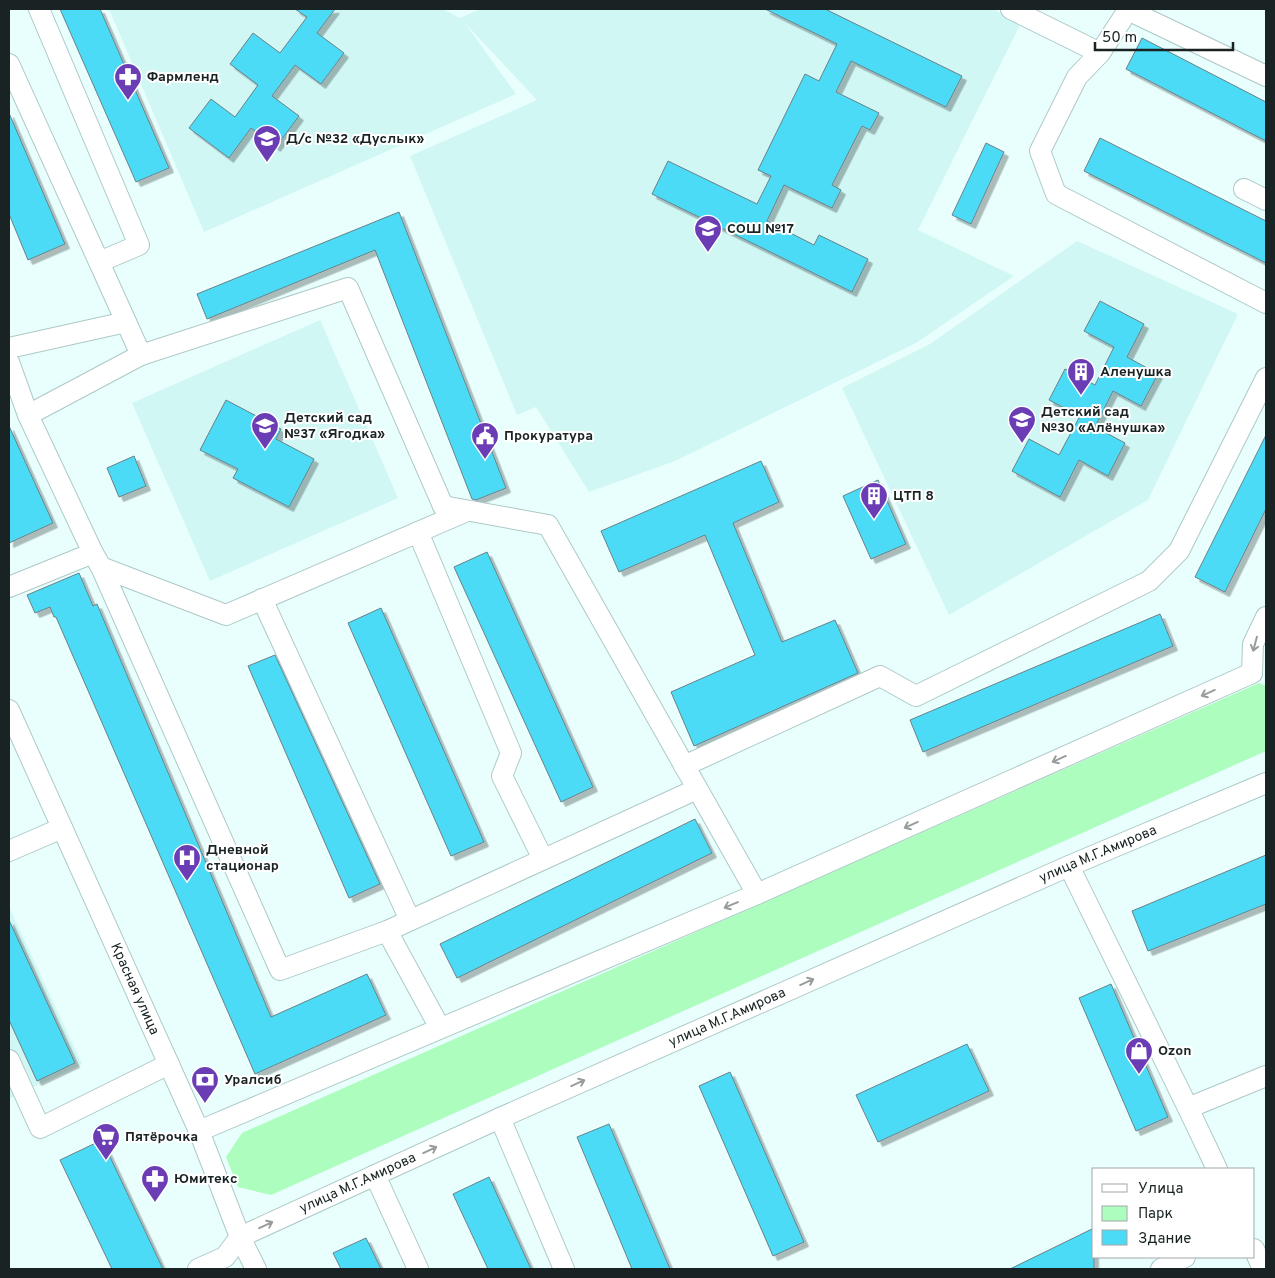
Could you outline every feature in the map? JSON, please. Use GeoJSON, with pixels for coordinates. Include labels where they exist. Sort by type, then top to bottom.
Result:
{"type":"FeatureCollection","features":[{"type":"Feature","properties":{"kind":"street"},"geometry":{"type":"LineString","coordinates":[[39,9],[139,246],[99,262]]}},
{"type":"Feature","properties":{"kind":"street"},"geometry":{"type":"LineString","coordinates":[[1011,9],[1100,54]]}},
{"type":"Feature","properties":{"kind":"street"},"geometry":{"type":"LineString","coordinates":[[1266,76],[1128,9],[1100,54],[1077,77],[1040,151],[1056,194],[1266,304]]}},
{"type":"Feature","properties":{"kind":"street"},"geometry":{"type":"LineString","coordinates":[[9,64],[141,355]]}},
{"type":"Feature","properties":{"kind":"street"},"geometry":{"type":"LineString","coordinates":[[1244,189],[1266,200]]}},
{"type":"Feature","properties":{"kind":"street"},"geometry":{"type":"LineString","coordinates":[[28,415],[141,355],[348,288],[443,506],[548,525],[756,894]]}},
{"type":"Feature","properties":{"kind":"street"},"geometry":{"type":"LineString","coordinates":[[9,348],[126,322]]}},
{"type":"Feature","properties":{"kind":"street"},"geometry":{"type":"LineString","coordinates":[[9,362],[28,415],[97,560],[280,970],[387,931],[697,789]]}},
{"type":"Feature","properties":{"kind":"street"},"geometry":{"type":"LineString","coordinates":[[684,766],[880,676],[916,696],[1149,581],[1179,551],[1266,378]]}},
{"type":"Feature","properties":{"kind":"street"},"geometry":{"type":"LineString","coordinates":[[9,587],[97,560],[226,615],[467,511]]}},
{"type":"Feature","properties":{"kind":"street"},"geometry":{"type":"LineString","coordinates":[[418,532],[511,753],[502,776],[543,859]]}},
{"type":"Feature","properties":{"kind":"street"},"geometry":{"type":"LineString","coordinates":[[262,599],[410,920]]}},
{"type":"Feature","properties":{"kind":"street"},"geometry":{"type":"LineString","coordinates":[[199,1131],[756,894],[1259,676],[1253,644],[1266,617]]}},
{"type":"Feature","properties":{"kind":"street","name":"Красная улица"},"geometry":{"type":"LineString","coordinates":[[9,710],[199,1131],[240,1236],[256,1269]]}},
{"type":"Feature","properties":{"kind":"street","name":"улица М.Г.Амирова"},"geometry":{"type":"LineString","coordinates":[[240,1236],[500,1118],[1069,866],[1266,783]]}},
{"type":"Feature","properties":{"kind":"street"},"geometry":{"type":"LineString","coordinates":[[9,851],[62,828]]}},
{"type":"Feature","properties":{"kind":"street"},"geometry":{"type":"LineString","coordinates":[[1069,866],[1217,1168]]}},
{"type":"Feature","properties":{"kind":"street"},"geometry":{"type":"LineString","coordinates":[[387,931],[440,1028]]}},
{"type":"Feature","properties":{"kind":"street"},"geometry":{"type":"LineString","coordinates":[[9,1060],[40,1128],[169,1064]]}},
{"type":"Feature","properties":{"kind":"street"},"geometry":{"type":"LineString","coordinates":[[1188,1108],[1266,1076]]}},
{"type":"Feature","properties":{"kind":"street"},"geometry":{"type":"LineString","coordinates":[[500,1118],[564,1269]]}},
{"type":"Feature","properties":{"kind":"street"},"geometry":{"type":"LineString","coordinates":[[375,1175],[418,1269]]}},
{"type":"Feature","properties":{"kind":"street"},"geometry":{"type":"LineString","coordinates":[[198,1269],[225,1257],[240,1236]]}},
{"type":"Feature","properties":{"kind":"street"},"geometry":{"type":"LineString","coordinates":[[1255,1251],[1263,1269]]}},
{"type":"Feature","properties":{"kind":"street"},"geometry":{"type":"LineString","coordinates":[[1160,1269],[1183,1258]]}},
{"type":"Feature","properties":{"kind":"shaded area","name":"СОШ №17"},"geometry":{"type":"Polygon","coordinates":[[[109,9],[443,9],[460,18],[480,9],[993,9],[1021,23],[918,230],[1014,276],[916,343],[675,461],[589,492],[536,407],[517,415],[410,156],[537,100],[465,23],[516,94],[204,232],[109,9]]]}},
{"type":"Feature","properties":{"kind":"shaded area","name":"Детский сад №30 «Алёнушка»"},"geometry":{"type":"Polygon","coordinates":[[[1077,241],[1238,314],[1148,500],[949,615],[842,388],[930,344],[1077,241]]]}},
{"type":"Feature","properties":{"kind":"shaded area","name":"Детский сад №37 «Ягодка»"},"geometry":{"type":"Polygon","coordinates":[[[320,320],[398,498],[210,581],[132,403],[320,320]]]}},
{"type":"Feature","properties":{"kind":"shaded area"},"geometry":{"type":"Polygon","coordinates":[[[9,907],[82,1064],[9,1099],[9,907]]]}},
{"type":"Feature","properties":{"kind":"green space"},"geometry":{"type":"Polygon","coordinates":[[[1259,683],[1266,686],[1266,751],[271,1195],[238,1187],[226,1157],[242,1133],[1259,683]]]}},
{"type":"Feature","properties":{"kind":"building"},"geometry":{"type":"Polygon","coordinates":[[[60,9],[100,9],[169,168],[136,182],[60,9]]]}},
{"type":"Feature","properties":{"kind":"building"},"geometry":{"type":"Polygon","coordinates":[[[295,9],[335,9],[317,33],[344,53],[321,84],[295,65],[272,96],[299,116],[276,147],[251,128],[229,158],[189,128],[211,99],[235,117],[258,85],[230,64],[253,33],[280,53],[307,17],[295,9]]]}},
{"type":"Feature","properties":{"kind":"building"},"geometry":{"type":"Polygon","coordinates":[[[765,9],[825,9],[962,76],[946,107],[851,61],[836,92],[879,113],[870,130],[862,126],[832,185],[841,190],[832,208],[784,185],[767,221],[814,245],[819,235],[868,259],[852,292],[652,194],[668,161],[757,204],[771,176],[758,170],[805,74],[819,81],[837,44],[765,9]]]}},
{"type":"Feature","properties":{"kind":"building"},"geometry":{"type":"Polygon","coordinates":[[[1142,38],[1266,102],[1266,141],[1126,69],[1142,38]]]}},
{"type":"Feature","properties":{"kind":"building"},"geometry":{"type":"Polygon","coordinates":[[[9,113],[65,244],[28,260],[9,214],[9,113]]]}},
{"type":"Feature","properties":{"kind":"building"},"geometry":{"type":"Polygon","coordinates":[[[1100,138],[1266,221],[1266,263],[1084,171],[1100,138]]]}},
{"type":"Feature","properties":{"kind":"building"},"geometry":{"type":"Polygon","coordinates":[[[986,143],[1004,152],[971,224],[952,215],[986,143]]]}},
{"type":"Feature","properties":{"kind":"building"},"geometry":{"type":"Polygon","coordinates":[[[399,212],[506,488],[476,500],[472,499],[375,250],[207,319],[197,294],[399,212]]]}},
{"type":"Feature","properties":{"kind":"building","name":"Аленушка"},"geometry":{"type":"Polygon","coordinates":[[[1100,301],[1144,324],[1127,357],[1158,374],[1141,406],[1113,391],[1095,427],[1125,443],[1108,476],[1079,460],[1060,497],[1012,471],[1029,439],[1059,455],[1080,416],[1049,400],[1065,369],[1095,385],[1114,347],[1084,331],[1100,301]]]}},
{"type":"Feature","properties":{"kind":"building"},"geometry":{"type":"Polygon","coordinates":[[[226,400],[281,429],[276,439],[314,459],[289,507],[233,478],[238,469],[200,450],[226,400]]]}},
{"type":"Feature","properties":{"kind":"building"},"geometry":{"type":"Polygon","coordinates":[[[9,426],[53,523],[9,543],[9,426]]]}},
{"type":"Feature","properties":{"kind":"building"},"geometry":{"type":"Polygon","coordinates":[[[1266,435],[1266,509],[1225,592],[1195,577],[1266,435]]]}},
{"type":"Feature","properties":{"kind":"building"},"geometry":{"type":"Polygon","coordinates":[[[134,456],[146,486],[119,497],[107,468],[134,456]]]}},
{"type":"Feature","properties":{"kind":"building"},"geometry":{"type":"Polygon","coordinates":[[[761,461],[779,502],[733,523],[782,642],[835,620],[858,673],[694,746],[671,692],[755,655],[705,535],[619,572],[601,531],[761,461]]]}},
{"type":"Feature","properties":{"kind":"building","name":"ЦТП 8"},"geometry":{"type":"Polygon","coordinates":[[[878,480],[906,544],[871,559],[843,496],[878,480]]]}},
{"type":"Feature","properties":{"kind":"building"},"geometry":{"type":"Polygon","coordinates":[[[487,552],[593,787],[561,802],[454,567],[487,552]]]}},
{"type":"Feature","properties":{"kind":"building"},"geometry":{"type":"Polygon","coordinates":[[[79,573],[93,606],[97,604],[271,1017],[367,974],[386,1015],[255,1074],[56,617],[54,617],[50,607],[35,613],[27,595],[79,573]]]}},
{"type":"Feature","properties":{"kind":"building"},"geometry":{"type":"Polygon","coordinates":[[[381,608],[484,842],[451,856],[348,623],[381,608]]]}},
{"type":"Feature","properties":{"kind":"building"},"geometry":{"type":"Polygon","coordinates":[[[1160,614],[1173,646],[923,752],[910,720],[1160,614]]]}},
{"type":"Feature","properties":{"kind":"building"},"geometry":{"type":"Polygon","coordinates":[[[275,655],[380,884],[349,898],[248,666],[275,655]]]}},
{"type":"Feature","properties":{"kind":"building"},"geometry":{"type":"Polygon","coordinates":[[[695,819],[712,853],[457,978],[440,944],[695,819]]]}},
{"type":"Feature","properties":{"kind":"building"},"geometry":{"type":"Polygon","coordinates":[[[1266,855],[1266,904],[1148,951],[1132,911],[1266,855]]]}},
{"type":"Feature","properties":{"kind":"building"},"geometry":{"type":"Polygon","coordinates":[[[9,920],[75,1063],[37,1081],[9,1020],[9,920]]]}},
{"type":"Feature","properties":{"kind":"building"},"geometry":{"type":"Polygon","coordinates":[[[1111,984],[1168,1117],[1136,1131],[1079,998],[1111,984]]]}},
{"type":"Feature","properties":{"kind":"building"},"geometry":{"type":"Polygon","coordinates":[[[967,1044],[989,1091],[878,1142],[856,1095],[967,1044]]]}},
{"type":"Feature","properties":{"kind":"building"},"geometry":{"type":"Polygon","coordinates":[[[730,1072],[804,1242],[773,1256],[699,1086],[730,1072]]]}},
{"type":"Feature","properties":{"kind":"building"},"geometry":{"type":"Polygon","coordinates":[[[609,1124],[670,1269],[632,1269],[577,1137],[609,1124]]]}},
{"type":"Feature","properties":{"kind":"building"},"geometry":{"type":"Polygon","coordinates":[[[102,1140],[163,1269],[112,1269],[60,1160],[102,1140]]]}},
{"type":"Feature","properties":{"kind":"building"},"geometry":{"type":"Polygon","coordinates":[[[489,1177],[531,1269],[488,1269],[453,1194],[489,1177]]]}},
{"type":"Feature","properties":{"kind":"building"},"geometry":{"type":"Polygon","coordinates":[[[1092,1229],[1094,1269],[1010,1269],[1092,1229]]]}},
{"type":"Feature","properties":{"kind":"building"},"geometry":{"type":"Polygon","coordinates":[[[366,1238],[381,1269],[341,1269],[333,1253],[366,1238]]]}},
{"type":"Feature","properties":{"kind":"place","name":"Фармленд"},"geometry":{"type":"Point","coordinates":[128,101]}},
{"type":"Feature","properties":{"kind":"place","name":"Д/с №32 «Дуслык»"},"geometry":{"type":"Point","coordinates":[267,163]}},
{"type":"Feature","properties":{"kind":"place","name":"СОШ №17"},"geometry":{"type":"Point","coordinates":[708,253]}},
{"type":"Feature","properties":{"kind":"place","name":"Аленушка"},"geometry":{"type":"Point","coordinates":[1081,396]}},
{"type":"Feature","properties":{"kind":"place","name":"Детский сад №30 «Алёнушка»"},"geometry":{"type":"Point","coordinates":[1022,444]}},
{"type":"Feature","properties":{"kind":"place","name":"Детский сад №37 «Ягодка»"},"geometry":{"type":"Point","coordinates":[265,450]}},
{"type":"Feature","properties":{"kind":"place","name":"Прокуратура"},"geometry":{"type":"Point","coordinates":[485,460]}},
{"type":"Feature","properties":{"kind":"place","name":"ЦТП 8"},"geometry":{"type":"Point","coordinates":[874,520]}},
{"type":"Feature","properties":{"kind":"place","name":"Дневной стационар"},"geometry":{"type":"Point","coordinates":[187,882]}},
{"type":"Feature","properties":{"kind":"place","name":"Ozon"},"geometry":{"type":"Point","coordinates":[1139,1075]}},
{"type":"Feature","properties":{"kind":"place","name":"Уралсиб"},"geometry":{"type":"Point","coordinates":[205,1104]}},
{"type":"Feature","properties":{"kind":"place","name":"Пятёрочка"},"geometry":{"type":"Point","coordinates":[106,1161]}},
{"type":"Feature","properties":{"kind":"place","name":"Юмитекс"},"geometry":{"type":"Point","coordinates":[155,1203]}}]}
